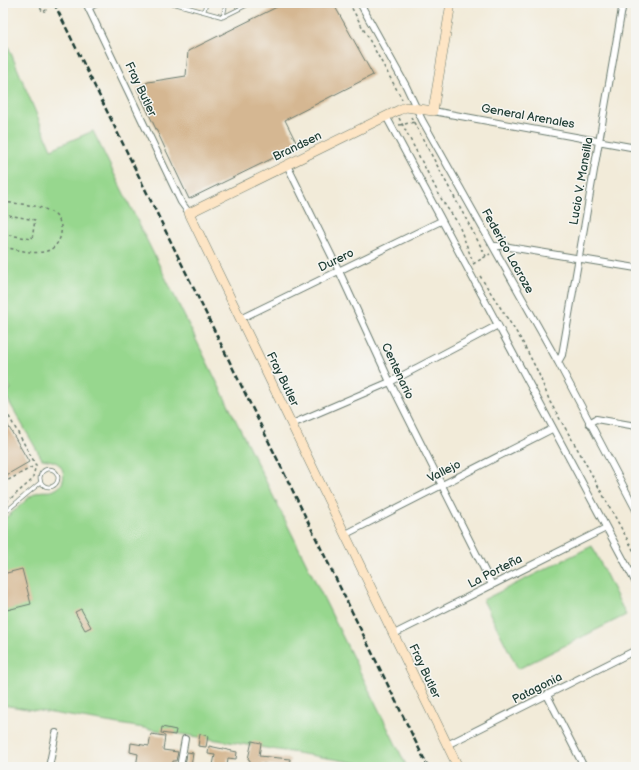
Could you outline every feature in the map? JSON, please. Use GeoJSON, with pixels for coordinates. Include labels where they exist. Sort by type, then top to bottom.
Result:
{"type":"FeatureCollection","features":[{"type":"Feature","properties":{"kind":"street","name":"Federico Lacroze"},"geometry":{"type":"LineString","coordinates":[[360,3],[422,120],[558,362],[636,510]]}},
{"type":"Feature","properties":{"kind":"street"},"geometry":{"type":"LineString","coordinates":[[433,111],[451,3]]}},
{"type":"Feature","properties":{"kind":"street","name":"Lucio V. Mansilla"},"geometry":{"type":"LineString","coordinates":[[558,362],[562,355],[623,3]]}},
{"type":"Feature","properties":{"kind":"street","name":"Fray Butler"},"geometry":{"type":"LineString","coordinates":[[88,6],[181,202],[190,212],[240,319],[346,534],[458,767]]}},
{"type":"Feature","properties":{"kind":"street"},"geometry":{"type":"LineString","coordinates":[[406,107],[416,108]]}},
{"type":"Feature","properties":{"kind":"street","name":"Brandsen"},"geometry":{"type":"LineString","coordinates":[[190,212],[406,107]]}},
{"type":"Feature","properties":{"kind":"street","name":"General Arenales"},"geometry":{"type":"LineString","coordinates":[[416,108],[636,148]]}},
{"type":"Feature","properties":{"kind":"street"},"geometry":{"type":"LineString","coordinates":[[386,116],[552,429],[636,583]]}},
{"type":"Feature","properties":{"kind":"street","name":"Centenario"},"geometry":{"type":"LineString","coordinates":[[287,165],[339,271],[390,382],[492,585]]}},
{"type":"Feature","properties":{"kind":"street","name":"Durero"},"geometry":{"type":"LineString","coordinates":[[240,319],[441,221]]}},
{"type":"Feature","properties":{"kind":"street"},"geometry":{"type":"LineString","coordinates":[[494,249],[578,258],[636,268]]}},
{"type":"Feature","properties":{"kind":"street"},"geometry":{"type":"LineString","coordinates":[[292,424],[390,382],[498,325]]}},
{"type":"Feature","properties":{"kind":"street"},"geometry":{"type":"LineString","coordinates":[[589,423],[596,419],[636,426]]}},
{"type":"Feature","properties":{"kind":"street","name":"Vallejo"},"geometry":{"type":"LineString","coordinates":[[346,534],[552,429]]}},
{"type":"Feature","properties":{"kind":"street","name":"La Porteña"},"geometry":{"type":"LineString","coordinates":[[394,634],[606,528]]}},
{"type":"Feature","properties":{"kind":"street","name":"Patagonia"},"geometry":{"type":"LineString","coordinates":[[447,745],[636,650]]}},
{"type":"Feature","properties":{"kind":"street"},"geometry":{"type":"LineString","coordinates":[[547,695],[584,767]]}},
{"type":"Feature","properties":{"kind":"street"},"geometry":{"type":"LineString","coordinates":[[49,767],[56,733]]}},
{"type":"Feature","properties":{"kind":"street"},"geometry":{"type":"LineString","coordinates":[[180,767],[185,739]]}},
{"type":"Feature","properties":{"kind":"lane"},"geometry":{"type":"LineString","coordinates":[[88,6],[101,3]]}},
{"type":"Feature","properties":{"kind":"lane"},"geometry":{"type":"LineString","coordinates":[[172,3],[181,4],[222,17],[245,4],[251,3]]}},
{"type":"Feature","properties":{"kind":"lane"},"geometry":{"type":"LineString","coordinates":[[204,12],[206,3]]}},
{"type":"Feature","properties":{"kind":"lane"},"geometry":{"type":"LineString","coordinates":[[222,17],[226,3]]}},
{"type":"Feature","properties":{"kind":"lane"},"geometry":{"type":"LineString","coordinates":[[49,469],[57,473],[57,481],[53,485],[48,486],[41,482],[40,476],[43,471],[49,469]]}},
{"type":"Feature","properties":{"kind":"lane"},"geometry":{"type":"LineString","coordinates":[[3,514],[41,482]]}},
{"type":"Feature","properties":{"kind":"path"},"geometry":{"type":"LineString","coordinates":[[37,3],[43,12],[46,10],[42,3]]}},
{"type":"Feature","properties":{"kind":"path"},"geometry":{"type":"LineString","coordinates":[[349,3],[486,256]]}},
{"type":"Feature","properties":{"kind":"path"},"geometry":{"type":"LineString","coordinates":[[396,112],[443,202],[458,223],[474,264]]}},
{"type":"Feature","properties":{"kind":"path"},"geometry":{"type":"LineString","coordinates":[[391,126],[422,120]]}},
{"type":"Feature","properties":{"kind":"path"},"geometry":{"type":"LineString","coordinates":[[3,202],[49,211],[59,220],[62,234],[56,246],[43,252],[3,247]]}},
{"type":"Feature","properties":{"kind":"path"},"geometry":{"type":"LineString","coordinates":[[3,214],[36,220],[32,239],[3,234]]}},
{"type":"Feature","properties":{"kind":"path"},"geometry":{"type":"LineString","coordinates":[[467,269],[494,249]]}},
{"type":"Feature","properties":{"kind":"path"},"geometry":{"type":"LineString","coordinates":[[480,276],[522,341],[538,372],[550,402],[636,555]]}},
{"type":"Feature","properties":{"kind":"path"},"geometry":{"type":"LineString","coordinates":[[3,406],[36,465],[32,480],[3,504]]}},
{"type":"Feature","properties":{"kind":"path"},"geometry":{"type":"LineString","coordinates":[[3,483],[36,465]]}},
{"type":"Feature","properties":{"kind":"green space"},"geometry":{"type":"Polygon","coordinates":[[[3,45],[8,46],[51,149],[93,131],[407,767],[382,767],[3,705],[3,519],[38,492],[54,490],[59,487],[62,484],[64,476],[62,469],[57,463],[42,459],[4,393],[11,389],[3,376],[3,45]]]}},
{"type":"Feature","properties":{"kind":"green space"},"geometry":{"type":"Polygon","coordinates":[[[592,546],[626,615],[518,669],[483,600],[592,546]]]}},
{"type":"Feature","properties":{"kind":"building"},"geometry":{"type":"Polygon","coordinates":[[[285,3],[333,3],[373,75],[285,120],[298,146],[189,199],[137,89],[148,82],[186,76],[188,51],[285,3]]]}},
{"type":"Feature","properties":{"kind":"building"},"geometry":{"type":"Polygon","coordinates":[[[3,417],[29,462],[3,477],[3,417]]]}},
{"type":"Feature","properties":{"kind":"building"},"geometry":{"type":"Polygon","coordinates":[[[22,569],[31,604],[3,611],[3,574],[22,569]]]}},
{"type":"Feature","properties":{"kind":"building"},"geometry":{"type":"Polygon","coordinates":[[[81,609],[91,627],[85,630],[75,612],[81,609]]]}},
{"type":"Feature","properties":{"kind":"building"},"geometry":{"type":"Polygon","coordinates":[[[162,727],[176,730],[175,735],[161,733],[162,727]]]}},
{"type":"Feature","properties":{"kind":"building"},"geometry":{"type":"Polygon","coordinates":[[[151,734],[165,736],[163,750],[178,752],[176,761],[173,761],[172,767],[136,767],[138,754],[130,752],[131,743],[149,746],[151,734]]]}},
{"type":"Feature","properties":{"kind":"building"},"geometry":{"type":"Polygon","coordinates":[[[200,734],[208,736],[206,747],[198,746],[200,734]]]}},
{"type":"Feature","properties":{"kind":"building"},"geometry":{"type":"Polygon","coordinates":[[[252,741],[261,743],[259,756],[290,759],[289,767],[263,764],[262,767],[249,765],[250,760],[248,759],[252,741]]]}},
{"type":"Feature","properties":{"kind":"building"},"geometry":{"type":"Polygon","coordinates":[[[209,746],[237,752],[236,759],[228,758],[227,767],[213,765],[215,755],[208,754],[209,746]]]}},
{"type":"Feature","properties":{"kind":"building"},"geometry":{"type":"Polygon","coordinates":[[[187,752],[193,753],[191,767],[185,767],[187,752]]]}},
{"type":"Feature","properties":{"kind":"railway"},"geometry":{"type":"LineString","coordinates":[[54,3],[428,767]]}}]}
